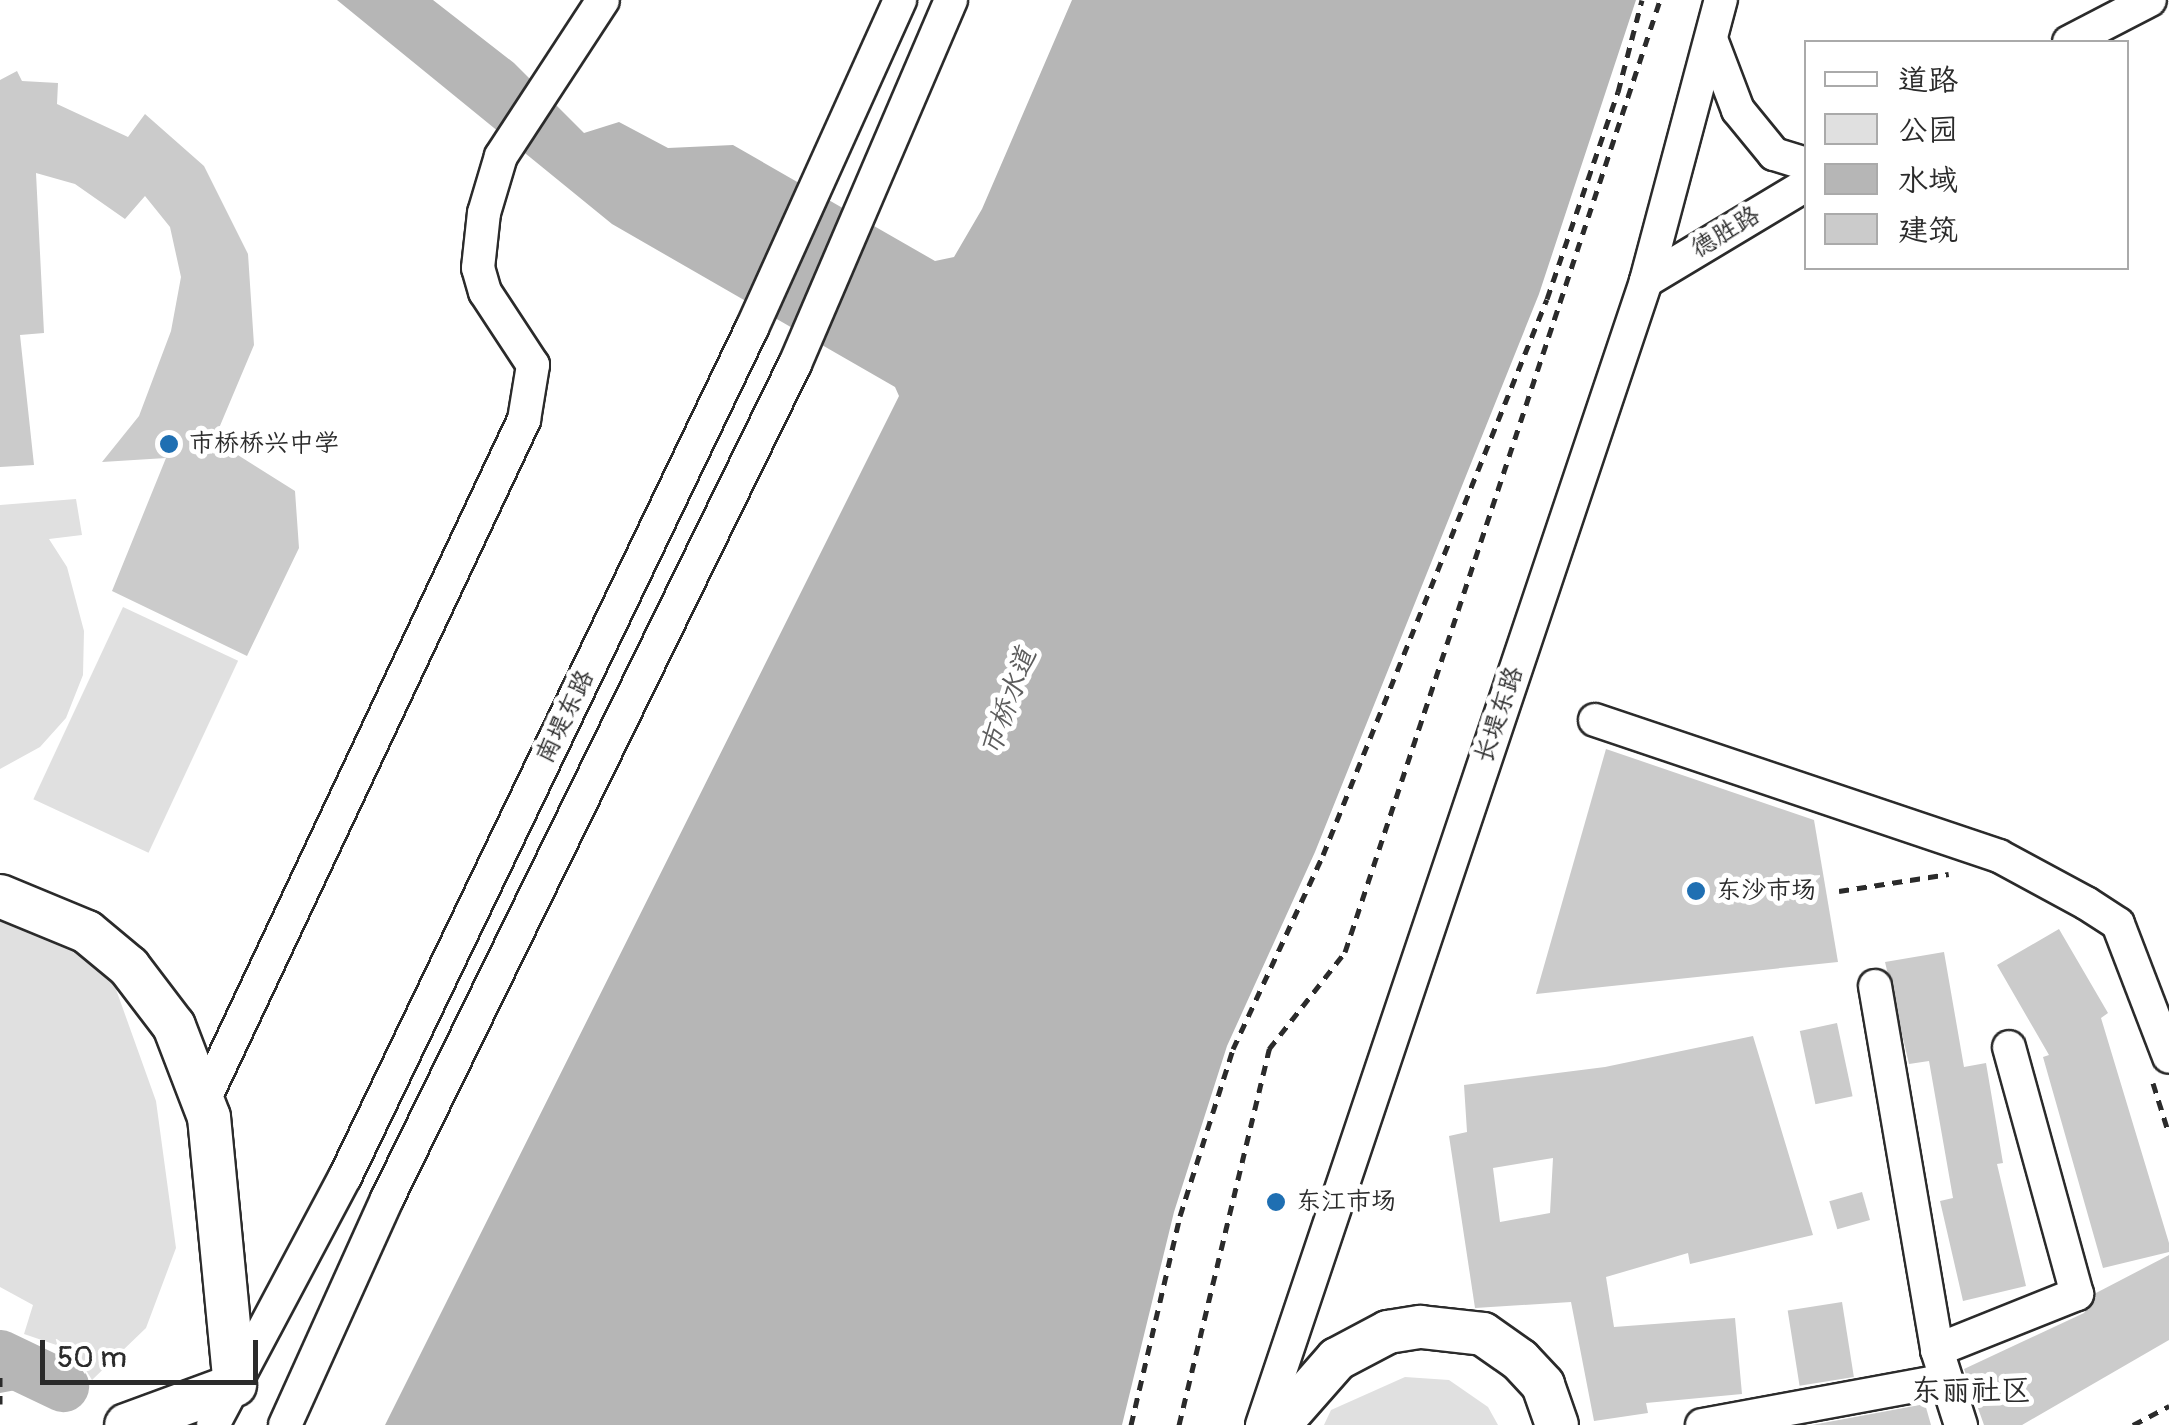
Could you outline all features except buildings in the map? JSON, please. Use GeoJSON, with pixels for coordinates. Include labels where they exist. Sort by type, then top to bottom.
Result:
{"type":"FeatureCollection","features":[{"type":"Feature","properties":{"kind":"main road"},"geometry":{"type":"LineString","coordinates":[[0,896],[87,932],[129,968],[174,1026],[204,1100],[221,1189],[235,1386],[126,1425]]}},
{"type":"Feature","properties":{"kind":"main road"},"geometry":{"type":"LineString","coordinates":[[1279,1425],[1321,1372],[1388,1332],[1421,1327],[1483,1334],[1543,1385],[1557,1425]]}},
{"type":"Feature","properties":{"kind":"street"},"geometry":{"type":"LineString","coordinates":[[204,1100],[524,420],[533,365],[485,292],[478,268],[501,156],[603,0]]}},
{"type":"Feature","properties":{"kind":"street","name":"南堤东路"},"geometry":{"type":"LineString","coordinates":[[213,1425],[344,1177],[752,328],[900,0]]}},
{"type":"Feature","properties":{"kind":"street","name":"南堤东路"},"geometry":{"type":"LineString","coordinates":[[286,1425],[396,1182],[795,364],[895,143],[952,0]]}},
{"type":"Feature","properties":{"kind":"street","name":"长堤东路"},"geometry":{"type":"LineString","coordinates":[[1262,1425],[1646,280],[1721,0]]}},
{"type":"Feature","properties":{"kind":"street"},"geometry":{"type":"LineString","coordinates":[[2073,40],[2150,0]]}},
{"type":"Feature","properties":{"kind":"street"},"geometry":{"type":"LineString","coordinates":[[1711,40],[1738,110],[1774,154],[1804,163]]}},
{"type":"Feature","properties":{"kind":"street","name":"德胜路"},"geometry":{"type":"LineString","coordinates":[[1646,280],[1804,186]]}},
{"type":"Feature","properties":{"kind":"street"},"geometry":{"type":"LineString","coordinates":[[1596,720],[1999,856],[2086,903],[2118,924],[2160,1068]]}},
{"type":"Feature","properties":{"kind":"street"},"geometry":{"type":"LineString","coordinates":[[1875,986],[1941,1365],[1961,1425]]}},
{"type":"Feature","properties":{"kind":"street"},"geometry":{"type":"LineString","coordinates":[[1702,1425],[1941,1365],[2078,1294],[2010,1047]]}},
{"type":"Feature","properties":{"kind":"path"},"geometry":{"type":"LineString","coordinates":[[1131,1425],[1180,1216],[1233,1049],[1323,855],[1546,299],[1618,92],[1642,0]]}},
{"type":"Feature","properties":{"kind":"path"},"geometry":{"type":"LineString","coordinates":[[1180,1425],[1269,1048],[1345,952],[1660,0]]}},
{"type":"Feature","properties":{"kind":"path"},"geometry":{"type":"LineString","coordinates":[[1838,891],[1962,872]]}},
{"type":"Feature","properties":{"kind":"path"},"geometry":{"type":"LineString","coordinates":[[2160,1068],[2169,1134]]}},
{"type":"Feature","properties":{"kind":"path"},"geometry":{"type":"LineString","coordinates":[[0,1377],[0,1404]]}},
{"type":"Feature","properties":{"kind":"path"},"geometry":{"type":"LineString","coordinates":[[2133,1425],[2169,1406]]}},
{"type":"Feature","properties":{"kind":"green space"},"geometry":{"type":"Polygon","coordinates":[[[76,499],[82,535],[49,539],[67,567],[84,631],[83,675],[66,718],[40,747],[0,769],[0,505],[76,499]]]}},
{"type":"Feature","properties":{"kind":"green space"},"geometry":{"type":"Polygon","coordinates":[[[123,607],[238,661],[149,853],[33,799],[123,607]]]}},
{"type":"Feature","properties":{"kind":"green space"},"geometry":{"type":"Polygon","coordinates":[[[0,912],[108,967],[156,1101],[176,1248],[146,1328],[92,1380],[74,1351],[24,1334],[33,1305],[0,1287],[0,912]]]}},
{"type":"Feature","properties":{"kind":"green space"},"geometry":{"type":"Polygon","coordinates":[[[1405,1377],[1449,1380],[1488,1407],[1498,1425],[1324,1425],[1331,1410],[1405,1377]]]}},
{"type":"Feature","properties":{"kind":"water","name":"市桥水道"},"geometry":{"type":"Polygon","coordinates":[[[337,0],[433,0],[514,63],[584,133],[619,122],[668,148],[733,145],[935,261],[954,257],[982,209],[1072,0],[1636,0],[1539,294],[1315,852],[1227,1046],[1174,1212],[1122,1425],[385,1425],[899,396],[895,387],[612,224],[337,0]]]}},
{"type":"Feature","properties":{"kind":"water"},"geometry":{"type":"Polygon","coordinates":[[[0,1335],[41,1353],[53,1383],[0,1393],[0,1335]]]}},
{"type":"Feature","properties":{"kind":"waterway"},"geometry":{"type":"LineString","coordinates":[[0,1356],[63,1386]]}},
{"type":"Feature","properties":{"kind":"place","name":"市桥桥兴中学"},"geometry":{"type":"Point","coordinates":[169,444]}},
{"type":"Feature","properties":{"kind":"place","name":"东沙市场"},"geometry":{"type":"Point","coordinates":[1696,891]}},
{"type":"Feature","properties":{"kind":"place","name":"东江市场"},"geometry":{"type":"Point","coordinates":[1276,1202]}},
{"type":"Feature","properties":{"kind":"district","name":"东丽社区"},"geometry":{"type":"Point","coordinates":[1971,1391]}}]}
